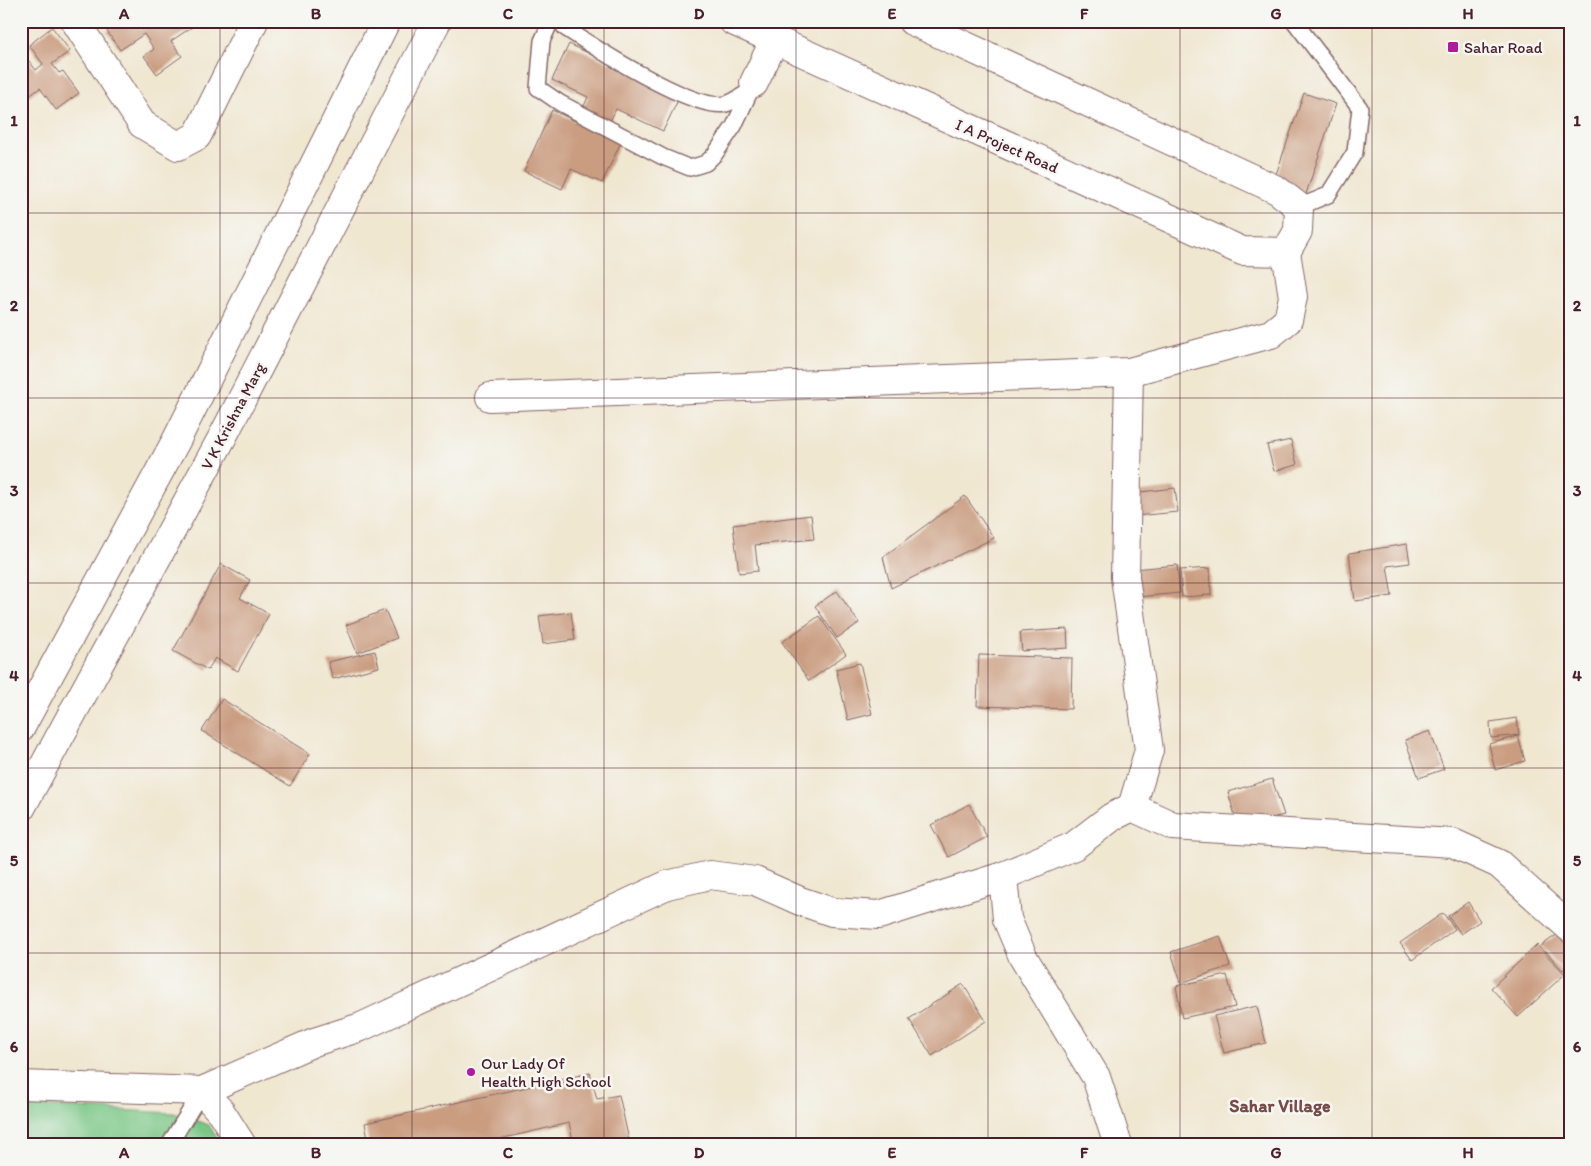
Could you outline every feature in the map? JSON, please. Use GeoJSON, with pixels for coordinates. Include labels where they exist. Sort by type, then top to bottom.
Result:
{"type":"FeatureCollection","features":[{"type":"Feature","properties":{"kind":"street"},"geometry":{"type":"LineString","coordinates":[[75,21],[142,124],[178,146],[197,136],[254,21]]}},
{"type":"Feature","properties":{"kind":"street"},"geometry":{"type":"LineString","coordinates":[[21,727],[186,420],[386,21]]}},
{"type":"Feature","properties":{"kind":"street","name":"V K Krishna Marg"},"geometry":{"type":"LineString","coordinates":[[21,808],[223,436],[437,21]]}},
{"type":"Feature","properties":{"kind":"street","name":"I A Project Road"},"geometry":{"type":"LineString","coordinates":[[733,21],[1242,251],[1286,252]]}},
{"type":"Feature","properties":{"kind":"street"},"geometry":{"type":"LineString","coordinates":[[490,397],[1129,372],[1271,334],[1288,320],[1294,297],[1286,252],[1298,231],[1298,207],[1277,190],[912,21]]}},
{"type":"Feature","properties":{"kind":"street"},"geometry":{"type":"LineString","coordinates":[[752,87],[774,41]]}},
{"type":"Feature","properties":{"kind":"street"},"geometry":{"type":"LineString","coordinates":[[21,1085],[202,1091],[314,1042],[361,1027],[667,885],[710,875],[755,881],[800,901],[832,912],[879,915],[1003,876],[1074,846],[1112,817],[1132,807],[1149,750],[1125,577],[1129,372]]}},
{"type":"Feature","properties":{"kind":"street"},"geometry":{"type":"LineString","coordinates":[[186,420],[223,436]]}},
{"type":"Feature","properties":{"kind":"street"},"geometry":{"type":"LineString","coordinates":[[1132,807],[1173,826],[1453,843],[1499,864],[1570,928]]}},
{"type":"Feature","properties":{"kind":"street"},"geometry":{"type":"LineString","coordinates":[[1003,876],[1007,919],[1010,927],[1023,957],[1096,1076],[1118,1145]]}},
{"type":"Feature","properties":{"kind":"street"},"geometry":{"type":"LineString","coordinates":[[202,1091],[222,1112],[242,1145]]}},
{"type":"Feature","properties":{"kind":"lane"},"geometry":{"type":"LineString","coordinates":[[551,21],[542,41],[538,88],[560,103],[663,157],[690,168],[706,163],[715,154],[734,126],[752,87]]}},
{"type":"Feature","properties":{"kind":"lane"},"geometry":{"type":"LineString","coordinates":[[561,21],[565,28],[614,61],[703,104],[726,104],[752,87]]}},
{"type":"Feature","properties":{"kind":"lane"},"geometry":{"type":"LineString","coordinates":[[1294,21],[1360,108],[1355,152],[1328,195],[1298,207]]}},
{"type":"Feature","properties":{"kind":"lane"},"geometry":{"type":"LineString","coordinates":[[169,1145],[202,1091]]}},
{"type":"Feature","properties":{"kind":"green space"},"geometry":{"type":"Polygon","coordinates":[[[21,1105],[174,1113],[209,1125],[221,1145],[21,1145],[21,1105]]]}},
{"type":"Feature","properties":{"kind":"building"},"geometry":{"type":"Polygon","coordinates":[[[121,21],[136,21],[142,30],[156,21],[188,21],[192,27],[171,41],[182,56],[157,74],[144,56],[154,49],[144,34],[120,50],[107,31],[121,21]]]}},
{"type":"Feature","properties":{"kind":"building"},"geometry":{"type":"Polygon","coordinates":[[[52,27],[70,51],[52,64],[59,73],[63,71],[79,93],[56,110],[40,88],[21,102],[21,65],[28,60],[36,70],[43,64],[29,45],[52,27]]]}},
{"type":"Feature","properties":{"kind":"building"},"geometry":{"type":"Polygon","coordinates":[[[569,44],[680,96],[663,131],[616,109],[604,134],[621,142],[602,183],[571,169],[562,189],[524,171],[552,110],[577,122],[588,97],[552,80],[569,44]]]}},
{"type":"Feature","properties":{"kind":"building"},"geometry":{"type":"Polygon","coordinates":[[[1304,93],[1336,104],[1306,194],[1273,183],[1304,93]]]}},
{"type":"Feature","properties":{"kind":"building"},"geometry":{"type":"Polygon","coordinates":[[[1291,440],[1297,465],[1274,471],[1267,445],[1291,440]]]}},
{"type":"Feature","properties":{"kind":"building"},"geometry":{"type":"Polygon","coordinates":[[[1175,488],[1178,512],[1135,516],[1132,493],[1175,488]]]}},
{"type":"Feature","properties":{"kind":"building"},"geometry":{"type":"Polygon","coordinates":[[[965,496],[994,538],[891,588],[883,557],[965,496]]]}},
{"type":"Feature","properties":{"kind":"building"},"geometry":{"type":"Polygon","coordinates":[[[811,515],[814,539],[755,545],[758,571],[739,573],[733,525],[811,515]]]}},
{"type":"Feature","properties":{"kind":"building"},"geometry":{"type":"Polygon","coordinates":[[[1407,544],[1410,563],[1387,566],[1392,596],[1355,601],[1349,553],[1407,544]]]}},
{"type":"Feature","properties":{"kind":"building"},"geometry":{"type":"Polygon","coordinates":[[[221,564],[250,580],[240,598],[269,614],[238,671],[215,658],[208,670],[173,651],[221,564]]]}},
{"type":"Feature","properties":{"kind":"building"},"geometry":{"type":"Polygon","coordinates":[[[1177,565],[1180,593],[1137,597],[1134,569],[1177,565]]]}},
{"type":"Feature","properties":{"kind":"building"},"geometry":{"type":"Polygon","coordinates":[[[1210,568],[1211,595],[1182,597],[1180,570],[1210,568]]]}},
{"type":"Feature","properties":{"kind":"building"},"geometry":{"type":"Polygon","coordinates":[[[837,591],[859,623],[837,638],[815,606],[837,591]]]}},
{"type":"Feature","properties":{"kind":"building"},"geometry":{"type":"Polygon","coordinates":[[[385,610],[397,638],[357,653],[346,625],[385,610]]]}},
{"type":"Feature","properties":{"kind":"building"},"geometry":{"type":"Polygon","coordinates":[[[571,612],[575,640],[543,644],[539,616],[571,612]]]}},
{"type":"Feature","properties":{"kind":"building"},"geometry":{"type":"Polygon","coordinates":[[[819,616],[846,654],[809,681],[782,642],[819,616]]]}},
{"type":"Feature","properties":{"kind":"building"},"geometry":{"type":"Polygon","coordinates":[[[1067,629],[1068,648],[1022,651],[1020,632],[1067,629]]]}},
{"type":"Feature","properties":{"kind":"building"},"geometry":{"type":"Polygon","coordinates":[[[375,651],[379,667],[333,679],[328,662],[375,651]]]}},
{"type":"Feature","properties":{"kind":"building"},"geometry":{"type":"Polygon","coordinates":[[[979,655],[1072,658],[1071,709],[977,706],[979,655]]]}},
{"type":"Feature","properties":{"kind":"building"},"geometry":{"type":"Polygon","coordinates":[[[860,663],[872,714],[848,720],[836,669],[860,663]]]}},
{"type":"Feature","properties":{"kind":"building"},"geometry":{"type":"Polygon","coordinates":[[[222,699],[310,754],[290,786],[202,731],[222,699]]]}},
{"type":"Feature","properties":{"kind":"building"},"geometry":{"type":"Polygon","coordinates":[[[1517,718],[1519,735],[1491,738],[1490,722],[1517,718]]]}},
{"type":"Feature","properties":{"kind":"building"},"geometry":{"type":"Polygon","coordinates":[[[1430,731],[1444,769],[1419,778],[1405,740],[1430,731]]]}},
{"type":"Feature","properties":{"kind":"building"},"geometry":{"type":"Polygon","coordinates":[[[1518,736],[1525,761],[1495,770],[1489,744],[1518,736]]]}},
{"type":"Feature","properties":{"kind":"building"},"geometry":{"type":"Polygon","coordinates":[[[1272,779],[1284,815],[1238,826],[1228,792],[1272,779]]]}},
{"type":"Feature","properties":{"kind":"building"},"geometry":{"type":"Polygon","coordinates":[[[969,804],[987,837],[949,857],[931,825],[969,804]]]}},
{"type":"Feature","properties":{"kind":"building"},"geometry":{"type":"Polygon","coordinates":[[[1468,902],[1480,921],[1461,934],[1448,916],[1468,902]]]}},
{"type":"Feature","properties":{"kind":"building"},"geometry":{"type":"Polygon","coordinates":[[[1443,913],[1455,929],[1412,960],[1400,943],[1443,913]]]}},
{"type":"Feature","properties":{"kind":"building"},"geometry":{"type":"Polygon","coordinates":[[[1565,929],[1570,933],[1570,964],[1563,970],[1541,946],[1565,929]]]}},
{"type":"Feature","properties":{"kind":"building"},"geometry":{"type":"Polygon","coordinates":[[[1220,936],[1230,966],[1181,983],[1171,952],[1220,936]]]}},
{"type":"Feature","properties":{"kind":"building"},"geometry":{"type":"Polygon","coordinates":[[[1537,945],[1565,974],[1518,1017],[1491,988],[1537,945]]]}},
{"type":"Feature","properties":{"kind":"building"},"geometry":{"type":"Polygon","coordinates":[[[1227,975],[1235,1007],[1182,1018],[1176,986],[1227,975]]]}},
{"type":"Feature","properties":{"kind":"building"},"geometry":{"type":"Polygon","coordinates":[[[963,984],[986,1021],[932,1056],[909,1019],[963,984]]]}},
{"type":"Feature","properties":{"kind":"building"},"geometry":{"type":"Polygon","coordinates":[[[1257,1006],[1266,1043],[1224,1053],[1214,1016],[1257,1006]]]}},
{"type":"Feature","properties":{"kind":"building"},"geometry":{"type":"Polygon","coordinates":[[[590,1073],[597,1099],[619,1095],[630,1145],[574,1145],[569,1123],[474,1145],[369,1145],[365,1123],[590,1073]]]}},
{"type":"Feature","properties":{"kind":"place","name":"Sahar Road"},"geometry":{"type":"Point","coordinates":[1453,47]}},
{"type":"Feature","properties":{"kind":"place","name":"Our Lady Of Health High School"},"geometry":{"type":"Point","coordinates":[471,1072]}},
{"type":"Feature","properties":{"kind":"district","name":"Sahar Village"},"geometry":{"type":"Point","coordinates":[1280,1106]}}]}
